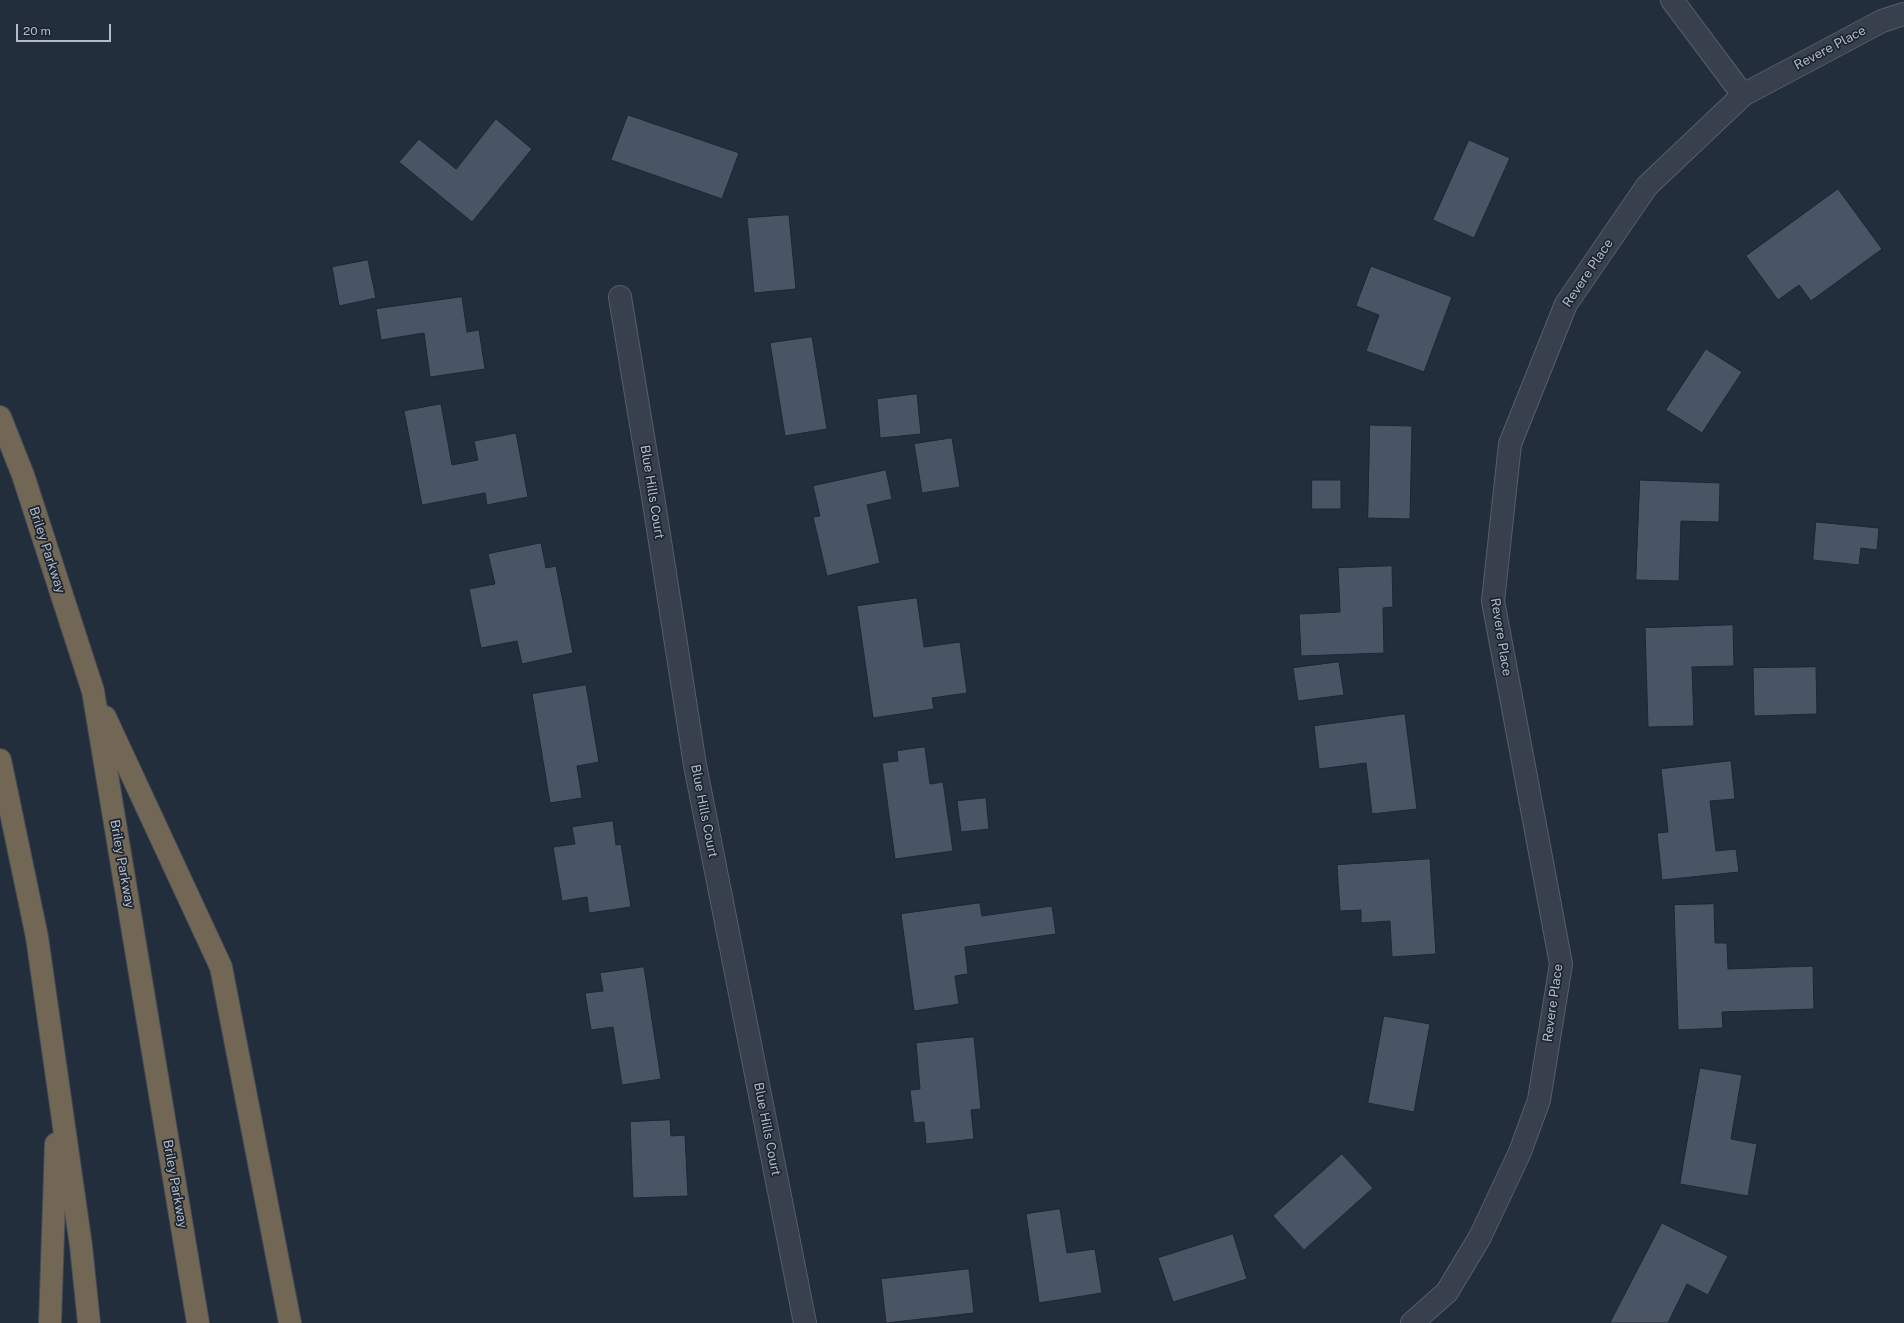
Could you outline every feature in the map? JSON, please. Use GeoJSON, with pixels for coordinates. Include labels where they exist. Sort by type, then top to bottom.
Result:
{"type":"FeatureCollection","features":[{"type":"Feature","properties":{"kind":"highway","name":"Briley Parkway"},"geometry":{"type":"LineString","coordinates":[[0,417],[23,475],[93,691],[198,1323]]}},
{"type":"Feature","properties":{"kind":"highway"},"geometry":{"type":"LineString","coordinates":[[93,691],[221,967],[290,1323]]}},
{"type":"Feature","properties":{"kind":"highway"},"geometry":{"type":"LineString","coordinates":[[0,760],[37,937],[80,1238],[90,1323]]}},
{"type":"Feature","properties":{"kind":"highway"},"geometry":{"type":"LineString","coordinates":[[50,1323],[58,1087]]}},
{"type":"Feature","properties":{"kind":"street"},"geometry":{"type":"LineString","coordinates":[[1672,0],[1743,95]]}},
{"type":"Feature","properties":{"kind":"street","name":"Revere Place"},"geometry":{"type":"LineString","coordinates":[[1412,1323],[1447,1292],[1480,1236],[1520,1152],[1539,1100],[1561,964],[1493,601],[1510,444],[1566,304],[1647,186],[1743,95],[1882,21],[1904,14]]}},
{"type":"Feature","properties":{"kind":"street","name":"Blue Hills Court"},"geometry":{"type":"LineString","coordinates":[[620,297],[695,765],[805,1323]]}},
{"type":"Feature","properties":{"kind":"building"},"geometry":{"type":"Polygon","coordinates":[[[628,115],[739,153],[722,199],[611,160],[628,115]]]}},
{"type":"Feature","properties":{"kind":"building"},"geometry":{"type":"Polygon","coordinates":[[[496,119],[532,149],[472,222],[399,162],[419,139],[456,169],[496,119]]]}},
{"type":"Feature","properties":{"kind":"building"},"geometry":{"type":"Polygon","coordinates":[[[1469,140],[1510,158],[1474,238],[1433,220],[1469,140]]]}},
{"type":"Feature","properties":{"kind":"building"},"geometry":{"type":"Polygon","coordinates":[[[1838,189],[1882,249],[1811,301],[1799,285],[1778,300],[1746,256],[1838,189]]]}},
{"type":"Feature","properties":{"kind":"building"},"geometry":{"type":"Polygon","coordinates":[[[789,215],[796,289],[754,293],[747,218],[789,215]]]}},
{"type":"Feature","properties":{"kind":"building"},"geometry":{"type":"Polygon","coordinates":[[[368,260],[376,298],[339,306],[332,267],[368,260]]]}},
{"type":"Feature","properties":{"kind":"building"},"geometry":{"type":"Polygon","coordinates":[[[1371,266],[1452,297],[1424,372],[1366,351],[1379,315],[1356,306],[1371,266]]]}},
{"type":"Feature","properties":{"kind":"building"},"geometry":{"type":"Polygon","coordinates":[[[462,297],[467,332],[479,330],[485,369],[430,377],[424,333],[381,340],[376,309],[462,297]]]}},
{"type":"Feature","properties":{"kind":"building"},"geometry":{"type":"Polygon","coordinates":[[[812,337],[827,429],[785,436],[770,343],[812,337]]]}},
{"type":"Feature","properties":{"kind":"building"},"geometry":{"type":"Polygon","coordinates":[[[1706,349],[1742,372],[1702,433],[1666,410],[1706,349]]]}},
{"type":"Feature","properties":{"kind":"building"},"geometry":{"type":"Polygon","coordinates":[[[917,394],[921,434],[880,438],[877,399],[917,394]]]}},
{"type":"Feature","properties":{"kind":"building"},"geometry":{"type":"Polygon","coordinates":[[[441,404],[452,465],[478,460],[474,441],[516,433],[528,497],[487,505],[485,493],[422,505],[404,411],[441,404]]]}},
{"type":"Feature","properties":{"kind":"building"},"geometry":{"type":"Polygon","coordinates":[[[1370,425],[1412,426],[1410,519],[1368,518],[1370,425]]]}},
{"type":"Feature","properties":{"kind":"building"},"geometry":{"type":"Polygon","coordinates":[[[952,438],[960,487],[922,493],[914,444],[952,438]]]}},
{"type":"Feature","properties":{"kind":"building"},"geometry":{"type":"Polygon","coordinates":[[[886,470],[892,499],[867,505],[880,563],[827,576],[813,517],[820,516],[813,486],[886,470]]]}},
{"type":"Feature","properties":{"kind":"building"},"geometry":{"type":"Polygon","coordinates":[[[1312,480],[1341,480],[1341,509],[1312,509],[1312,480]]]}},
{"type":"Feature","properties":{"kind":"building"},"geometry":{"type":"Polygon","coordinates":[[[1640,480],[1720,483],[1719,522],[1681,521],[1679,581],[1636,580],[1640,480]]]}},
{"type":"Feature","properties":{"kind":"building"},"geometry":{"type":"Polygon","coordinates":[[[1816,522],[1879,528],[1877,550],[1861,548],[1859,565],[1813,560],[1816,522]]]}},
{"type":"Feature","properties":{"kind":"building"},"geometry":{"type":"Polygon","coordinates":[[[541,543],[546,568],[556,566],[573,653],[522,664],[517,641],[481,648],[469,589],[495,584],[488,554],[541,543]]]}},
{"type":"Feature","properties":{"kind":"building"},"geometry":{"type":"Polygon","coordinates":[[[1392,566],[1393,607],[1383,608],[1384,653],[1301,656],[1299,614],[1340,612],[1338,568],[1392,566]]]}},
{"type":"Feature","properties":{"kind":"building"},"geometry":{"type":"Polygon","coordinates":[[[917,598],[924,647],[960,642],[967,693],[932,698],[934,709],[873,718],[857,606],[917,598]]]}},
{"type":"Feature","properties":{"kind":"building"},"geometry":{"type":"Polygon","coordinates":[[[1733,625],[1734,666],[1692,667],[1694,726],[1648,727],[1645,628],[1733,625]]]}},
{"type":"Feature","properties":{"kind":"building"},"geometry":{"type":"Polygon","coordinates":[[[1339,662],[1344,695],[1298,701],[1293,668],[1339,662]]]}},
{"type":"Feature","properties":{"kind":"building"},"geometry":{"type":"Polygon","coordinates":[[[1816,667],[1817,714],[1754,716],[1753,668],[1816,667]]]}},
{"type":"Feature","properties":{"kind":"building"},"geometry":{"type":"Polygon","coordinates":[[[586,685],[599,762],[577,766],[582,798],[550,803],[532,694],[586,685]]]}},
{"type":"Feature","properties":{"kind":"building"},"geometry":{"type":"Polygon","coordinates":[[[1405,714],[1417,809],[1372,814],[1366,763],[1319,769],[1314,726],[1405,714]]]}},
{"type":"Feature","properties":{"kind":"building"},"geometry":{"type":"Polygon","coordinates":[[[925,747],[930,784],[943,782],[953,851],[895,859],[882,763],[898,761],[897,751],[925,747]]]}},
{"type":"Feature","properties":{"kind":"building"},"geometry":{"type":"Polygon","coordinates":[[[1731,761],[1735,799],[1710,801],[1716,851],[1736,849],[1739,872],[1662,880],[1657,833],[1668,832],[1661,769],[1731,761]]]}},
{"type":"Feature","properties":{"kind":"building"},"geometry":{"type":"Polygon","coordinates":[[[986,798],[989,829],[961,832],[957,801],[986,798]]]}},
{"type":"Feature","properties":{"kind":"building"},"geometry":{"type":"Polygon","coordinates":[[[613,821],[616,845],[621,844],[631,907],[589,913],[587,897],[562,901],[553,847],[575,844],[572,827],[613,821]]]}},
{"type":"Feature","properties":{"kind":"building"},"geometry":{"type":"Polygon","coordinates":[[[1430,859],[1436,954],[1392,957],[1390,921],[1361,923],[1361,910],[1340,911],[1337,865],[1430,859]]]}},
{"type":"Feature","properties":{"kind":"building"},"geometry":{"type":"Polygon","coordinates":[[[980,903],[982,916],[1052,906],[1056,934],[965,947],[968,974],[955,976],[959,1004],[914,1011],[901,914],[980,903]]]}},
{"type":"Feature","properties":{"kind":"building"},"geometry":{"type":"Polygon","coordinates":[[[1714,904],[1715,943],[1727,943],[1728,969],[1813,966],[1814,1009],[1722,1012],[1723,1028],[1678,1030],[1674,905],[1714,904]]]}},
{"type":"Feature","properties":{"kind":"building"},"geometry":{"type":"Polygon","coordinates":[[[644,967],[661,1079],[622,1085],[613,1027],[591,1030],[585,993],[603,991],[600,973],[644,967]]]}},
{"type":"Feature","properties":{"kind":"building"},"geometry":{"type":"Polygon","coordinates":[[[1384,1016],[1430,1024],[1414,1112],[1368,1103],[1384,1016]]]}},
{"type":"Feature","properties":{"kind":"building"},"geometry":{"type":"Polygon","coordinates":[[[974,1037],[981,1109],[971,1110],[974,1139],[926,1144],[924,1122],[914,1123],[910,1090],[920,1089],[916,1043],[974,1037]]]}},
{"type":"Feature","properties":{"kind":"building"},"geometry":{"type":"Polygon","coordinates":[[[1700,1068],[1742,1075],[1731,1139],[1757,1144],[1748,1196],[1680,1184],[1700,1068]]]}},
{"type":"Feature","properties":{"kind":"building"},"geometry":{"type":"Polygon","coordinates":[[[670,1120],[671,1136],[685,1135],[688,1196],[633,1198],[630,1122],[670,1120]]]}},
{"type":"Feature","properties":{"kind":"building"},"geometry":{"type":"Polygon","coordinates":[[[1342,1154],[1373,1188],[1304,1250],[1273,1216],[1342,1154]]]}},
{"type":"Feature","properties":{"kind":"building"},"geometry":{"type":"Polygon","coordinates":[[[1060,1209],[1067,1253],[1095,1249],[1102,1293],[1039,1303],[1026,1214],[1060,1209]]]}},
{"type":"Feature","properties":{"kind":"building"},"geometry":{"type":"Polygon","coordinates":[[[1662,1223],[1728,1256],[1708,1295],[1687,1284],[1668,1323],[1610,1323],[1662,1223]]]}},
{"type":"Feature","properties":{"kind":"building"},"geometry":{"type":"Polygon","coordinates":[[[1233,1234],[1247,1279],[1173,1302],[1158,1258],[1233,1234]]]}},
{"type":"Feature","properties":{"kind":"building"},"geometry":{"type":"Polygon","coordinates":[[[969,1269],[974,1313],[886,1323],[881,1279],[969,1269]]]}}]}
